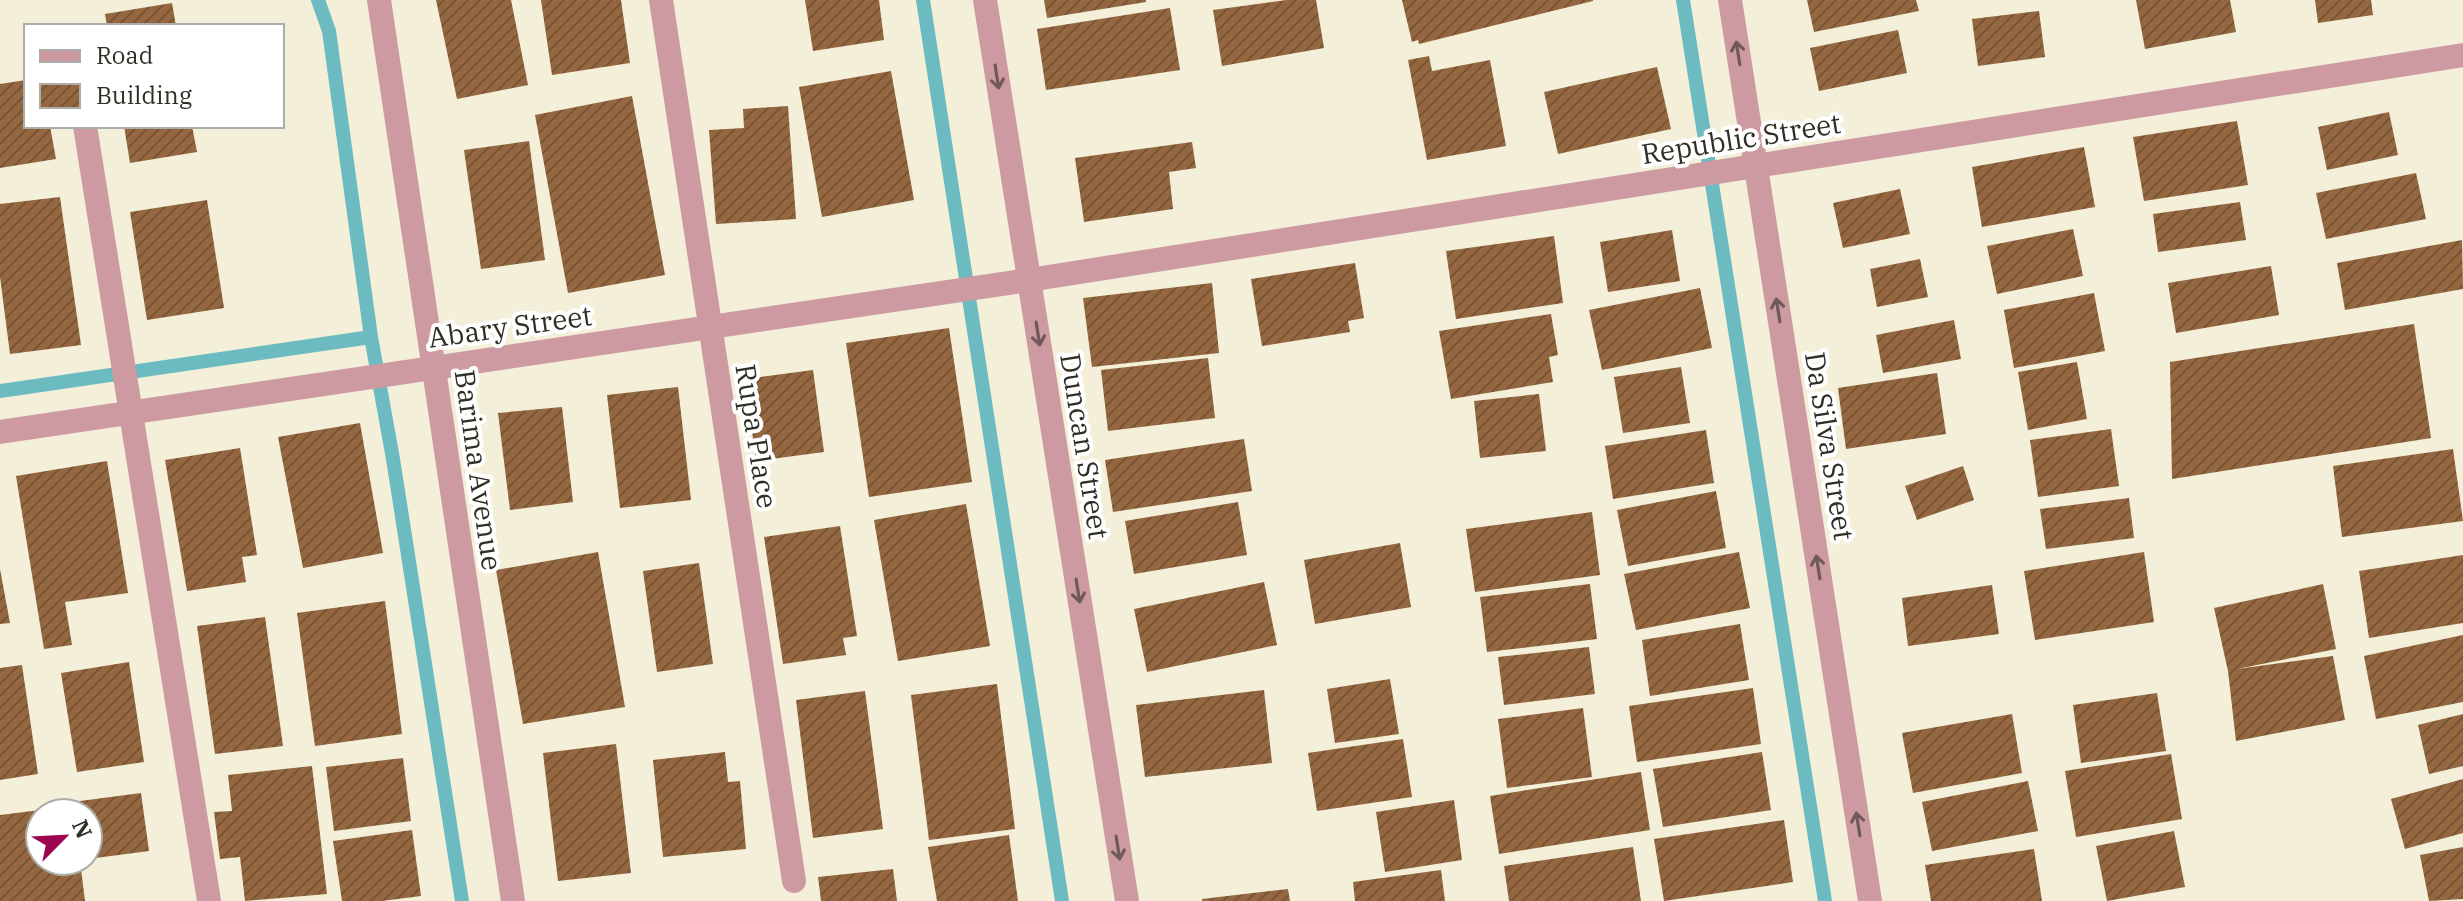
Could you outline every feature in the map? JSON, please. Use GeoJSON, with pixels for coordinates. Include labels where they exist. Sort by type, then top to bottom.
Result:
{"type":"FeatureCollection","features":[{"type":"Feature","properties":{"kind":"street","name":"Barima Avenue"},"geometry":{"type":"LineString","coordinates":[[379,0],[423,369],[513,901]]}},
{"type":"Feature","properties":{"kind":"street","name":"Rupa Place"},"geometry":{"type":"LineString","coordinates":[[661,0],[794,881]]}},
{"type":"Feature","properties":{"kind":"street","name":"Duncan Street"},"geometry":{"type":"LineString","coordinates":[[985,0],[1127,901]]}},
{"type":"Feature","properties":{"kind":"street","name":"Da Silva Street"},"geometry":{"type":"LineString","coordinates":[[1730,0],[1749,168],[1870,901]]}},
{"type":"Feature","properties":{"kind":"street","name":"Republic Street"},"geometry":{"type":"LineString","coordinates":[[1029,280],[2463,55]]}},
{"type":"Feature","properties":{"kind":"street"},"geometry":{"type":"LineString","coordinates":[[85,128],[209,901]]}},
{"type":"Feature","properties":{"kind":"street","name":"Abary Street"},"geometry":{"type":"LineString","coordinates":[[0,432],[129,401],[357,379],[1029,280]]}},
{"type":"Feature","properties":{"kind":"building"},"geometry":{"type":"Polygon","coordinates":[[[436,0],[511,0],[528,85],[457,99],[436,0]]]}},
{"type":"Feature","properties":{"kind":"building"},"geometry":{"type":"Polygon","coordinates":[[[541,0],[621,0],[630,63],[552,75],[541,0]]]}},
{"type":"Feature","properties":{"kind":"building"},"geometry":{"type":"Polygon","coordinates":[[[805,0],[879,0],[884,40],[813,51],[805,0]]]}},
{"type":"Feature","properties":{"kind":"building"},"geometry":{"type":"Polygon","coordinates":[[[1044,0],[1146,0],[1146,2],[1047,18],[1044,0]]]}},
{"type":"Feature","properties":{"kind":"building"},"geometry":{"type":"Polygon","coordinates":[[[1287,0],[1316,0],[1324,48],[1222,66],[1213,10],[1287,0]]]}},
{"type":"Feature","properties":{"kind":"building"},"geometry":{"type":"Polygon","coordinates":[[[1402,0],[1593,1],[1419,44],[1418,40],[1412,42],[1402,0]]]}},
{"type":"Feature","properties":{"kind":"building"},"geometry":{"type":"Polygon","coordinates":[[[1807,0],[1916,0],[1919,11],[1814,32],[1807,0]]]}},
{"type":"Feature","properties":{"kind":"building"},"geometry":{"type":"Polygon","coordinates":[[[2136,0],[2230,0],[2236,32],[2145,49],[2136,0]]]}},
{"type":"Feature","properties":{"kind":"building"},"geometry":{"type":"Polygon","coordinates":[[[2315,0],[2371,0],[2373,15],[2318,23],[2315,0]]]}},
{"type":"Feature","properties":{"kind":"building"},"geometry":{"type":"Polygon","coordinates":[[[172,3],[176,24],[107,24],[105,14],[172,3]]]}},
{"type":"Feature","properties":{"kind":"building"},"geometry":{"type":"Polygon","coordinates":[[[1170,8],[1180,70],[1046,90],[1037,29],[1170,8]]]}},
{"type":"Feature","properties":{"kind":"building"},"geometry":{"type":"Polygon","coordinates":[[[2039,11],[2045,57],[1978,66],[1972,19],[2039,11]]]}},
{"type":"Feature","properties":{"kind":"building"},"geometry":{"type":"Polygon","coordinates":[[[1898,30],[1907,73],[1819,91],[1810,48],[1898,30]]]}},
{"type":"Feature","properties":{"kind":"building"},"geometry":{"type":"Polygon","coordinates":[[[1429,56],[1432,71],[1490,60],[1506,146],[1427,160],[1408,60],[1429,56]]]}},
{"type":"Feature","properties":{"kind":"building"},"geometry":{"type":"Polygon","coordinates":[[[1657,67],[1671,129],[1558,154],[1544,92],[1657,67]]]}},
{"type":"Feature","properties":{"kind":"building"},"geometry":{"type":"Polygon","coordinates":[[[891,71],[914,200],[822,217],[799,87],[891,71]]]}},
{"type":"Feature","properties":{"kind":"building"},"geometry":{"type":"Polygon","coordinates":[[[24,80],[24,128],[50,128],[56,159],[0,168],[0,84],[24,80]]]}},
{"type":"Feature","properties":{"kind":"building"},"geometry":{"type":"Polygon","coordinates":[[[632,96],[665,275],[568,293],[535,115],[632,96]]]}},
{"type":"Feature","properties":{"kind":"building"},"geometry":{"type":"Polygon","coordinates":[[[788,106],[796,219],[716,224],[709,130],[744,128],[743,109],[788,106]]]}},
{"type":"Feature","properties":{"kind":"building"},"geometry":{"type":"Polygon","coordinates":[[[2389,112],[2398,155],[2327,170],[2318,127],[2389,112]]]}},
{"type":"Feature","properties":{"kind":"building"},"geometry":{"type":"Polygon","coordinates":[[[2237,121],[2248,185],[2144,201],[2133,137],[2237,121]]]}},
{"type":"Feature","properties":{"kind":"building"},"geometry":{"type":"Polygon","coordinates":[[[124,128],[192,128],[197,152],[130,163],[124,128]]]}},
{"type":"Feature","properties":{"kind":"building"},"geometry":{"type":"Polygon","coordinates":[[[529,141],[545,260],[481,269],[464,150],[529,141]]]}},
{"type":"Feature","properties":{"kind":"building"},"geometry":{"type":"Polygon","coordinates":[[[1192,142],[1196,168],[1169,172],[1173,209],[1084,222],[1075,158],[1192,142]]]}},
{"type":"Feature","properties":{"kind":"building"},"geometry":{"type":"Polygon","coordinates":[[[2084,147],[2095,207],[1982,227],[1972,167],[2084,147]]]}},
{"type":"Feature","properties":{"kind":"building"},"geometry":{"type":"Polygon","coordinates":[[[2416,173],[2426,219],[2326,239],[2316,193],[2416,173]]]}},
{"type":"Feature","properties":{"kind":"building"},"geometry":{"type":"Polygon","coordinates":[[[1900,189],[1910,234],[1843,248],[1833,203],[1900,189]]]}},
{"type":"Feature","properties":{"kind":"building"},"geometry":{"type":"Polygon","coordinates":[[[60,197],[81,345],[10,354],[0,277],[0,204],[60,197]]]}},
{"type":"Feature","properties":{"kind":"building"},"geometry":{"type":"Polygon","coordinates":[[[207,200],[224,308],[147,320],[130,212],[207,200]]]}},
{"type":"Feature","properties":{"kind":"building"},"geometry":{"type":"Polygon","coordinates":[[[2240,202],[2246,240],[2158,252],[2153,214],[2240,202]]]}},
{"type":"Feature","properties":{"kind":"building"},"geometry":{"type":"Polygon","coordinates":[[[2073,229],[2083,276],[1997,294],[1987,246],[2073,229]]]}},
{"type":"Feature","properties":{"kind":"building"},"geometry":{"type":"Polygon","coordinates":[[[1672,230],[1680,281],[1608,292],[1600,242],[1672,230]]]}},
{"type":"Feature","properties":{"kind":"building"},"geometry":{"type":"Polygon","coordinates":[[[1554,236],[1563,303],[1456,319],[1446,251],[1554,236]]]}},
{"type":"Feature","properties":{"kind":"building"},"geometry":{"type":"Polygon","coordinates":[[[2462,240],[2463,289],[2345,310],[2337,263],[2462,240]]]}},
{"type":"Feature","properties":{"kind":"building"},"geometry":{"type":"Polygon","coordinates":[[[1920,259],[1928,297],[1877,307],[1870,269],[1920,259]]]}},
{"type":"Feature","properties":{"kind":"building"},"geometry":{"type":"Polygon","coordinates":[[[1355,263],[1364,318],[1348,321],[1350,332],[1262,346],[1251,279],[1355,263]]]}},
{"type":"Feature","properties":{"kind":"building"},"geometry":{"type":"Polygon","coordinates":[[[2271,266],[2279,315],[2176,333],[2168,283],[2271,266]]]}},
{"type":"Feature","properties":{"kind":"building"},"geometry":{"type":"Polygon","coordinates":[[[1212,283],[1219,353],[1092,367],[1083,298],[1212,283]]]}},
{"type":"Feature","properties":{"kind":"building"},"geometry":{"type":"Polygon","coordinates":[[[1700,288],[1712,348],[1602,370],[1589,310],[1700,288]]]}},
{"type":"Feature","properties":{"kind":"building"},"geometry":{"type":"Polygon","coordinates":[[[2094,293],[2105,351],[2014,368],[2004,310],[2094,293]]]}},
{"type":"Feature","properties":{"kind":"building"},"geometry":{"type":"Polygon","coordinates":[[[1551,314],[1558,355],[1549,357],[1553,382],[1451,399],[1439,331],[1551,314]]]}},
{"type":"Feature","properties":{"kind":"building"},"geometry":{"type":"Polygon","coordinates":[[[1954,320],[1961,359],[1883,373],[1876,335],[1954,320]]]}},
{"type":"Feature","properties":{"kind":"building"},"geometry":{"type":"Polygon","coordinates":[[[2414,324],[2431,438],[2172,479],[2170,362],[2414,324]]]}},
{"type":"Feature","properties":{"kind":"building"},"geometry":{"type":"Polygon","coordinates":[[[949,328],[972,482],[869,497],[846,343],[949,328]]]}},
{"type":"Feature","properties":{"kind":"building"},"geometry":{"type":"Polygon","coordinates":[[[1208,358],[1215,418],[1108,431],[1101,370],[1208,358]]]}},
{"type":"Feature","properties":{"kind":"building"},"geometry":{"type":"Polygon","coordinates":[[[2077,362],[2087,419],[2028,430],[2018,372],[2077,362]]]}},
{"type":"Feature","properties":{"kind":"building"},"geometry":{"type":"Polygon","coordinates":[[[1681,367],[1690,423],[1623,433],[1614,377],[1681,367]]]}},
{"type":"Feature","properties":{"kind":"building"},"geometry":{"type":"Polygon","coordinates":[[[813,370],[824,452],[756,461],[745,379],[813,370]]]}},
{"type":"Feature","properties":{"kind":"building"},"geometry":{"type":"Polygon","coordinates":[[[1937,373],[1946,434],[1846,449],[1838,388],[1937,373]]]}},
{"type":"Feature","properties":{"kind":"building"},"geometry":{"type":"Polygon","coordinates":[[[678,387],[691,500],[620,508],[607,395],[678,387]]]}},
{"type":"Feature","properties":{"kind":"building"},"geometry":{"type":"Polygon","coordinates":[[[1539,394],[1546,451],[1480,458],[1474,401],[1539,394]]]}},
{"type":"Feature","properties":{"kind":"building"},"geometry":{"type":"Polygon","coordinates":[[[562,407],[573,502],[510,510],[498,413],[562,407]]]}},
{"type":"Feature","properties":{"kind":"building"},"geometry":{"type":"Polygon","coordinates":[[[360,423],[383,553],[303,568],[278,437],[360,423]]]}},
{"type":"Feature","properties":{"kind":"building"},"geometry":{"type":"Polygon","coordinates":[[[2111,429],[2119,486],[2038,497],[2030,440],[2111,429]]]}},
{"type":"Feature","properties":{"kind":"building"},"geometry":{"type":"Polygon","coordinates":[[[1706,430],[1714,483],[1613,499],[1605,446],[1706,430]]]}},
{"type":"Feature","properties":{"kind":"building"},"geometry":{"type":"Polygon","coordinates":[[[1244,439],[1252,491],[1113,512],[1105,460],[1244,439]]]}},
{"type":"Feature","properties":{"kind":"building"},"geometry":{"type":"Polygon","coordinates":[[[240,448],[257,555],[242,557],[246,582],[187,591],[165,460],[240,448]]]}},
{"type":"Feature","properties":{"kind":"building"},"geometry":{"type":"Polygon","coordinates":[[[2453,449],[2463,521],[2342,537],[2333,466],[2453,449]]]}},
{"type":"Feature","properties":{"kind":"building"},"geometry":{"type":"Polygon","coordinates":[[[107,461],[128,593],[65,602],[72,645],[44,649],[16,476],[107,461]]]}},
{"type":"Feature","properties":{"kind":"building"},"geometry":{"type":"Polygon","coordinates":[[[1963,466],[1974,500],[1917,520],[1905,486],[1963,466]]]}},
{"type":"Feature","properties":{"kind":"building"},"geometry":{"type":"Polygon","coordinates":[[[1716,491],[1726,548],[1628,566],[1617,510],[1716,491]]]}},
{"type":"Feature","properties":{"kind":"building"},"geometry":{"type":"Polygon","coordinates":[[[2129,498],[2134,538],[2046,549],[2040,509],[2129,498]]]}},
{"type":"Feature","properties":{"kind":"building"},"geometry":{"type":"Polygon","coordinates":[[[1238,502],[1247,555],[1134,574],[1125,521],[1238,502]]]}},
{"type":"Feature","properties":{"kind":"building"},"geometry":{"type":"Polygon","coordinates":[[[966,504],[990,646],[898,661],[874,520],[966,504]]]}},
{"type":"Feature","properties":{"kind":"building"},"geometry":{"type":"Polygon","coordinates":[[[1592,512],[1600,575],[1475,592],[1466,529],[1592,512]]]}},
{"type":"Feature","properties":{"kind":"building"},"geometry":{"type":"Polygon","coordinates":[[[840,526],[857,636],[843,638],[846,655],[783,664],[764,537],[840,526]]]}},
{"type":"Feature","properties":{"kind":"building"},"geometry":{"type":"Polygon","coordinates":[[[1400,543],[1411,607],[1315,624],[1304,560],[1400,543]]]}},
{"type":"Feature","properties":{"kind":"building"},"geometry":{"type":"Polygon","coordinates":[[[598,552],[625,707],[523,724],[496,570],[598,552]]]}},
{"type":"Feature","properties":{"kind":"building"},"geometry":{"type":"Polygon","coordinates":[[[1739,552],[1750,608],[1636,630],[1624,574],[1739,552]]]}},
{"type":"Feature","properties":{"kind":"building"},"geometry":{"type":"Polygon","coordinates":[[[2144,552],[2154,622],[2035,640],[2024,571],[2144,552]]]}},
{"type":"Feature","properties":{"kind":"building"},"geometry":{"type":"Polygon","coordinates":[[[2463,555],[2463,623],[2369,638],[2359,571],[2463,555]]]}},
{"type":"Feature","properties":{"kind":"building"},"geometry":{"type":"Polygon","coordinates":[[[699,563],[713,664],[657,672],[643,571],[699,563]]]}},
{"type":"Feature","properties":{"kind":"building"},"geometry":{"type":"Polygon","coordinates":[[[0,569],[10,623],[0,624],[0,569]]]}},
{"type":"Feature","properties":{"kind":"building"},"geometry":{"type":"Polygon","coordinates":[[[1264,582],[1277,645],[1147,672],[1134,609],[1264,582]]]}},
{"type":"Feature","properties":{"kind":"building"},"geometry":{"type":"Polygon","coordinates":[[[1590,584],[1597,639],[1487,652],[1480,597],[1590,584]]]}},
{"type":"Feature","properties":{"kind":"building"},"geometry":{"type":"Polygon","coordinates":[[[2323,584],[2336,649],[2237,669],[2333,656],[2345,720],[2236,741],[2228,671],[2214,608],[2323,584]]]}},
{"type":"Feature","properties":{"kind":"building"},"geometry":{"type":"Polygon","coordinates":[[[1992,585],[1999,634],[1908,646],[1902,598],[1992,585]]]}},
{"type":"Feature","properties":{"kind":"building"},"geometry":{"type":"Polygon","coordinates":[[[385,601],[402,734],[315,746],[297,613],[385,601]]]}},
{"type":"Feature","properties":{"kind":"building"},"geometry":{"type":"Polygon","coordinates":[[[265,617],[283,746],[215,754],[197,626],[265,617]]]}},
{"type":"Feature","properties":{"kind":"building"},"geometry":{"type":"Polygon","coordinates":[[[1740,624],[1749,680],[1650,696],[1642,640],[1740,624]]]}},
{"type":"Feature","properties":{"kind":"building"},"geometry":{"type":"Polygon","coordinates":[[[2463,635],[2463,702],[2376,719],[2364,656],[2463,635]]]}},
{"type":"Feature","properties":{"kind":"building"},"geometry":{"type":"Polygon","coordinates":[[[1589,647],[1595,694],[1504,705],[1498,657],[1589,647]]]}},
{"type":"Feature","properties":{"kind":"building"},"geometry":{"type":"Polygon","coordinates":[[[129,662],[144,762],[77,772],[61,673],[129,662]]]}},
{"type":"Feature","properties":{"kind":"building"},"geometry":{"type":"Polygon","coordinates":[[[22,665],[38,774],[0,780],[0,668],[22,665]]]}},
{"type":"Feature","properties":{"kind":"building"},"geometry":{"type":"Polygon","coordinates":[[[1390,679],[1399,734],[1335,743],[1327,689],[1390,679]]]}},
{"type":"Feature","properties":{"kind":"building"},"geometry":{"type":"Polygon","coordinates":[[[997,684],[1015,829],[929,840],[911,695],[997,684]]]}},
{"type":"Feature","properties":{"kind":"building"},"geometry":{"type":"Polygon","coordinates":[[[1753,688],[1761,744],[1637,762],[1629,706],[1753,688]]]}},
{"type":"Feature","properties":{"kind":"building"},"geometry":{"type":"Polygon","coordinates":[[[1264,690],[1272,763],[1145,777],[1136,705],[1264,690]]]}},
{"type":"Feature","properties":{"kind":"building"},"geometry":{"type":"Polygon","coordinates":[[[865,691],[883,829],[813,838],[796,700],[865,691]]]}},
{"type":"Feature","properties":{"kind":"building"},"geometry":{"type":"Polygon","coordinates":[[[2157,693],[2166,751],[2081,763],[2073,705],[2157,693]]]}},
{"type":"Feature","properties":{"kind":"building"},"geometry":{"type":"Polygon","coordinates":[[[1583,708],[1592,777],[1507,788],[1498,719],[1583,708]]]}},
{"type":"Feature","properties":{"kind":"building"},"geometry":{"type":"Polygon","coordinates":[[[2012,714],[2022,773],[1913,793],[1902,733],[2012,714]]]}},
{"type":"Feature","properties":{"kind":"building"},"geometry":{"type":"Polygon","coordinates":[[[2463,714],[2463,766],[2429,774],[2418,725],[2463,714]]]}},
{"type":"Feature","properties":{"kind":"building"},"geometry":{"type":"Polygon","coordinates":[[[1403,739],[1412,797],[1317,811],[1308,753],[1403,739]]]}},
{"type":"Feature","properties":{"kind":"building"},"geometry":{"type":"Polygon","coordinates":[[[616,744],[631,873],[558,881],[543,753],[616,744]]]}},
{"type":"Feature","properties":{"kind":"building"},"geometry":{"type":"Polygon","coordinates":[[[725,752],[728,782],[740,781],[746,849],[663,857],[653,760],[725,752]]]}},
{"type":"Feature","properties":{"kind":"building"},"geometry":{"type":"Polygon","coordinates":[[[1762,752],[1771,810],[1663,827],[1653,769],[1762,752]]]}},
{"type":"Feature","properties":{"kind":"building"},"geometry":{"type":"Polygon","coordinates":[[[2171,754],[2182,819],[2076,837],[2065,771],[2171,754]]]}},
{"type":"Feature","properties":{"kind":"building"},"geometry":{"type":"Polygon","coordinates":[[[403,758],[411,821],[334,831],[326,767],[403,758]]]}},
{"type":"Feature","properties":{"kind":"building"},"geometry":{"type":"Polygon","coordinates":[[[312,766],[327,894],[245,901],[240,857],[220,859],[214,812],[232,811],[228,775],[312,766]]]}},
{"type":"Feature","properties":{"kind":"building"},"geometry":{"type":"Polygon","coordinates":[[[1641,772],[1650,830],[1499,854],[1490,796],[1641,772]]]}},
{"type":"Feature","properties":{"kind":"building"},"geometry":{"type":"Polygon","coordinates":[[[2463,779],[2463,833],[2405,849],[2391,799],[2463,779]]]}},
{"type":"Feature","properties":{"kind":"building"},"geometry":{"type":"Polygon","coordinates":[[[2028,781],[2038,831],[1932,851],[1922,802],[2028,781]]]}},
{"type":"Feature","properties":{"kind":"building"},"geometry":{"type":"Polygon","coordinates":[[[141,793],[149,851],[104,857],[104,798],[141,793]]]}},
{"type":"Feature","properties":{"kind":"building"},"geometry":{"type":"Polygon","coordinates":[[[1454,800],[1462,860],[1385,872],[1376,812],[1454,800]]]}},
{"type":"Feature","properties":{"kind":"building"},"geometry":{"type":"Polygon","coordinates":[[[24,812],[24,877],[82,877],[85,901],[0,901],[0,815],[24,812]]]}},
{"type":"Feature","properties":{"kind":"building"},"geometry":{"type":"Polygon","coordinates":[[[1784,820],[1793,882],[1664,901],[1654,839],[1784,820]]]}},
{"type":"Feature","properties":{"kind":"building"},"geometry":{"type":"Polygon","coordinates":[[[412,830],[421,896],[382,901],[342,901],[333,841],[412,830]]]}},
{"type":"Feature","properties":{"kind":"building"},"geometry":{"type":"Polygon","coordinates":[[[2174,831],[2185,887],[2107,901],[2096,846],[2174,831]]]}},
{"type":"Feature","properties":{"kind":"building"},"geometry":{"type":"Polygon","coordinates":[[[1009,835],[1018,901],[937,901],[928,847],[1009,835]]]}},
{"type":"Feature","properties":{"kind":"building"},"geometry":{"type":"Polygon","coordinates":[[[1633,847],[1641,901],[1509,901],[1504,866],[1633,847]]]}},
{"type":"Feature","properties":{"kind":"building"},"geometry":{"type":"Polygon","coordinates":[[[2463,847],[2463,899],[2429,901],[2420,855],[2463,847]]]}},
{"type":"Feature","properties":{"kind":"building"},"geometry":{"type":"Polygon","coordinates":[[[2034,849],[2042,901],[1931,901],[1925,865],[2034,849]]]}},
{"type":"Feature","properties":{"kind":"building"},"geometry":{"type":"Polygon","coordinates":[[[893,869],[897,901],[821,901],[818,877],[893,869]]]}},
{"type":"Feature","properties":{"kind":"building"},"geometry":{"type":"Polygon","coordinates":[[[1441,870],[1445,901],[1355,901],[1353,882],[1441,870]]]}},
{"type":"Feature","properties":{"kind":"building"},"geometry":{"type":"Polygon","coordinates":[[[1288,889],[1290,901],[1202,901],[1202,899],[1288,889]]]}},
{"type":"Feature","properties":{"kind":"waterway"},"geometry":{"type":"LineString","coordinates":[[0,391],[371,337],[329,31],[318,0]]}},
{"type":"Feature","properties":{"kind":"waterway"},"geometry":{"type":"LineString","coordinates":[[923,0],[1062,901]]}},
{"type":"Feature","properties":{"kind":"waterway"},"geometry":{"type":"LineString","coordinates":[[1683,0],[1825,901]]}},
{"type":"Feature","properties":{"kind":"waterway"},"geometry":{"type":"LineString","coordinates":[[371,337],[462,901]]}}]}
